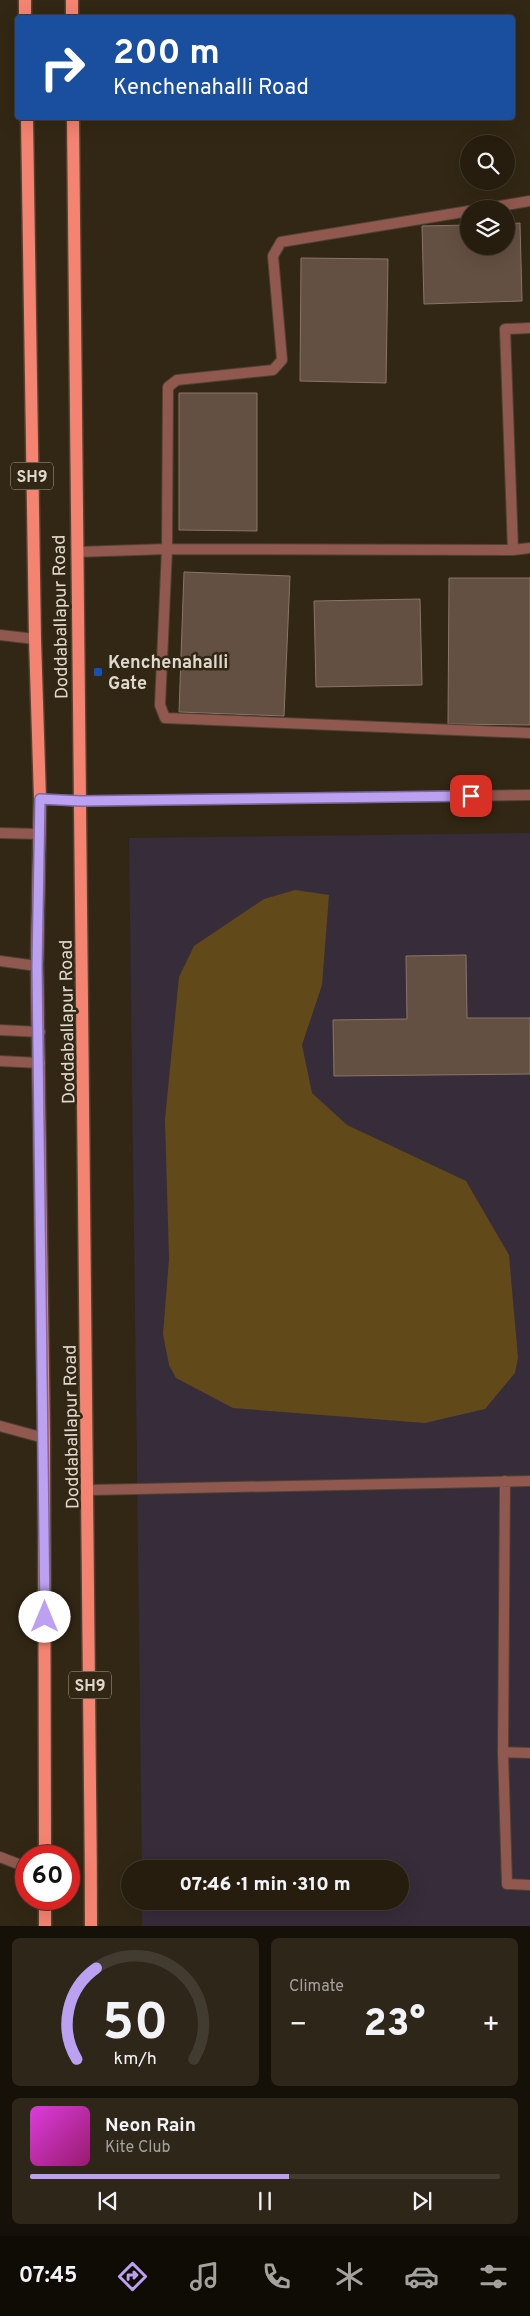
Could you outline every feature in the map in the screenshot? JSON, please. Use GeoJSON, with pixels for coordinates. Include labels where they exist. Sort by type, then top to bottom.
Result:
{"type":"FeatureCollection","features":[{"type":"Feature","properties":{"kind":"main road"},"geometry":{"type":"LineString","coordinates":[[25,0],[25,15]]}},
{"type":"Feature","properties":{"kind":"main road"},"geometry":{"type":"LineString","coordinates":[[72,0],[72,15]]}},
{"type":"Feature","properties":{"kind":"main road","name":"Doddaballapur Road"},"geometry":{"type":"LineString","coordinates":[[27,120],[35,639],[40,799],[37,966],[40,1032],[44,1438],[45,1845]]}},
{"type":"Feature","properties":{"kind":"main road","name":"Doddaballapur Road"},"geometry":{"type":"LineString","coordinates":[[73,120],[90,1490],[91,1926]]}},
{"type":"Feature","properties":{"kind":"main road"},"geometry":{"type":"LineString","coordinates":[[46,1910],[46,1926]]}},
{"type":"Feature","properties":{"kind":"street"},"geometry":{"type":"LineString","coordinates":[[515,203],[530,200]]}},
{"type":"Feature","properties":{"kind":"street"},"geometry":{"type":"LineString","coordinates":[[460,212],[282,242],[273,256],[282,360],[273,370],[177,380],[168,387],[167,549],[160,705],[165,718],[530,733]]}},
{"type":"Feature","properties":{"kind":"street"},"geometry":{"type":"LineString","coordinates":[[513,550],[505,329],[530,328]]}},
{"type":"Feature","properties":{"kind":"street"},"geometry":{"type":"LineString","coordinates":[[77,552],[167,549],[513,550],[530,548]]}},
{"type":"Feature","properties":{"kind":"street"},"geometry":{"type":"LineString","coordinates":[[0,635],[35,639]]}},
{"type":"Feature","properties":{"kind":"street"},"geometry":{"type":"LineString","coordinates":[[40,799],[81,801],[530,795]]}},
{"type":"Feature","properties":{"kind":"street"},"geometry":{"type":"LineString","coordinates":[[0,833],[40,834]]}},
{"type":"Feature","properties":{"kind":"street"},"geometry":{"type":"LineString","coordinates":[[0,961],[37,966]]}},
{"type":"Feature","properties":{"kind":"street"},"geometry":{"type":"LineString","coordinates":[[0,1030],[40,1032]]}},
{"type":"Feature","properties":{"kind":"street"},"geometry":{"type":"LineString","coordinates":[[0,1061],[40,1063]]}},
{"type":"Feature","properties":{"kind":"street"},"geometry":{"type":"LineString","coordinates":[[0,1426],[44,1438]]}},
{"type":"Feature","properties":{"kind":"street"},"geometry":{"type":"LineString","coordinates":[[505,1481],[503,1752],[507,1884],[530,1885]]}},
{"type":"Feature","properties":{"kind":"street"},"geometry":{"type":"LineString","coordinates":[[90,1490],[530,1481]]}},
{"type":"Feature","properties":{"kind":"street"},"geometry":{"type":"LineString","coordinates":[[503,1752],[530,1753]]}},
{"type":"Feature","properties":{"kind":"street"},"geometry":{"type":"LineString","coordinates":[[0,1857],[15,1863]]}},
{"type":"Feature","properties":{"kind":"shaded area"},"geometry":{"type":"Polygon","coordinates":[[[530,833],[530,1926],[142,1926],[142,1910],[409,1910],[409,1860],[142,1860],[129,838],[530,833]]]}},
{"type":"Feature","properties":{"kind":"shaded area"},"geometry":{"type":"Polygon","coordinates":[[[295,890],[329,895],[322,985],[302,1045],[312,1093],[347,1125],[466,1181],[509,1255],[518,1358],[515,1373],[485,1409],[425,1423],[233,1408],[176,1378],[169,1365],[163,1334],[169,1259],[165,1119],[179,977],[194,946],[264,899],[295,890]]]}},
{"type":"Feature","properties":{"kind":"building"},"geometry":{"type":"Polygon","coordinates":[[[515,223],[520,223],[522,301],[424,304],[422,226],[460,225],[460,255],[515,255],[515,223]]]}},
{"type":"Feature","properties":{"kind":"building"},"geometry":{"type":"Polygon","coordinates":[[[301,258],[388,259],[386,383],[300,381],[301,258]]]}},
{"type":"Feature","properties":{"kind":"building"},"geometry":{"type":"Polygon","coordinates":[[[179,393],[257,393],[257,531],[179,530],[179,393]]]}},
{"type":"Feature","properties":{"kind":"building"},"geometry":{"type":"Polygon","coordinates":[[[184,572],[290,576],[284,716],[179,712],[184,572]]]}},
{"type":"Feature","properties":{"kind":"building"},"geometry":{"type":"Polygon","coordinates":[[[449,578],[530,578],[530,725],[448,724],[449,578]]]}},
{"type":"Feature","properties":{"kind":"building"},"geometry":{"type":"Polygon","coordinates":[[[420,599],[422,685],[316,687],[314,601],[420,599]]]}},
{"type":"Feature","properties":{"kind":"building"},"geometry":{"type":"Polygon","coordinates":[[[466,955],[467,1018],[530,1018],[530,1074],[334,1076],[333,1020],[407,1019],[406,956],[466,955]]]}},
{"type":"Feature","properties":{"kind":"place","name":"Kenchenahalli Gate"},"geometry":{"type":"Point","coordinates":[98,672]}},
{"type":"Feature","properties":{"kind":"route"},"geometry":{"type":"LineString","coordinates":[[45,1617],[40,1032],[37,966],[40,886],[40,799],[81,801],[471,796]]}}]}
